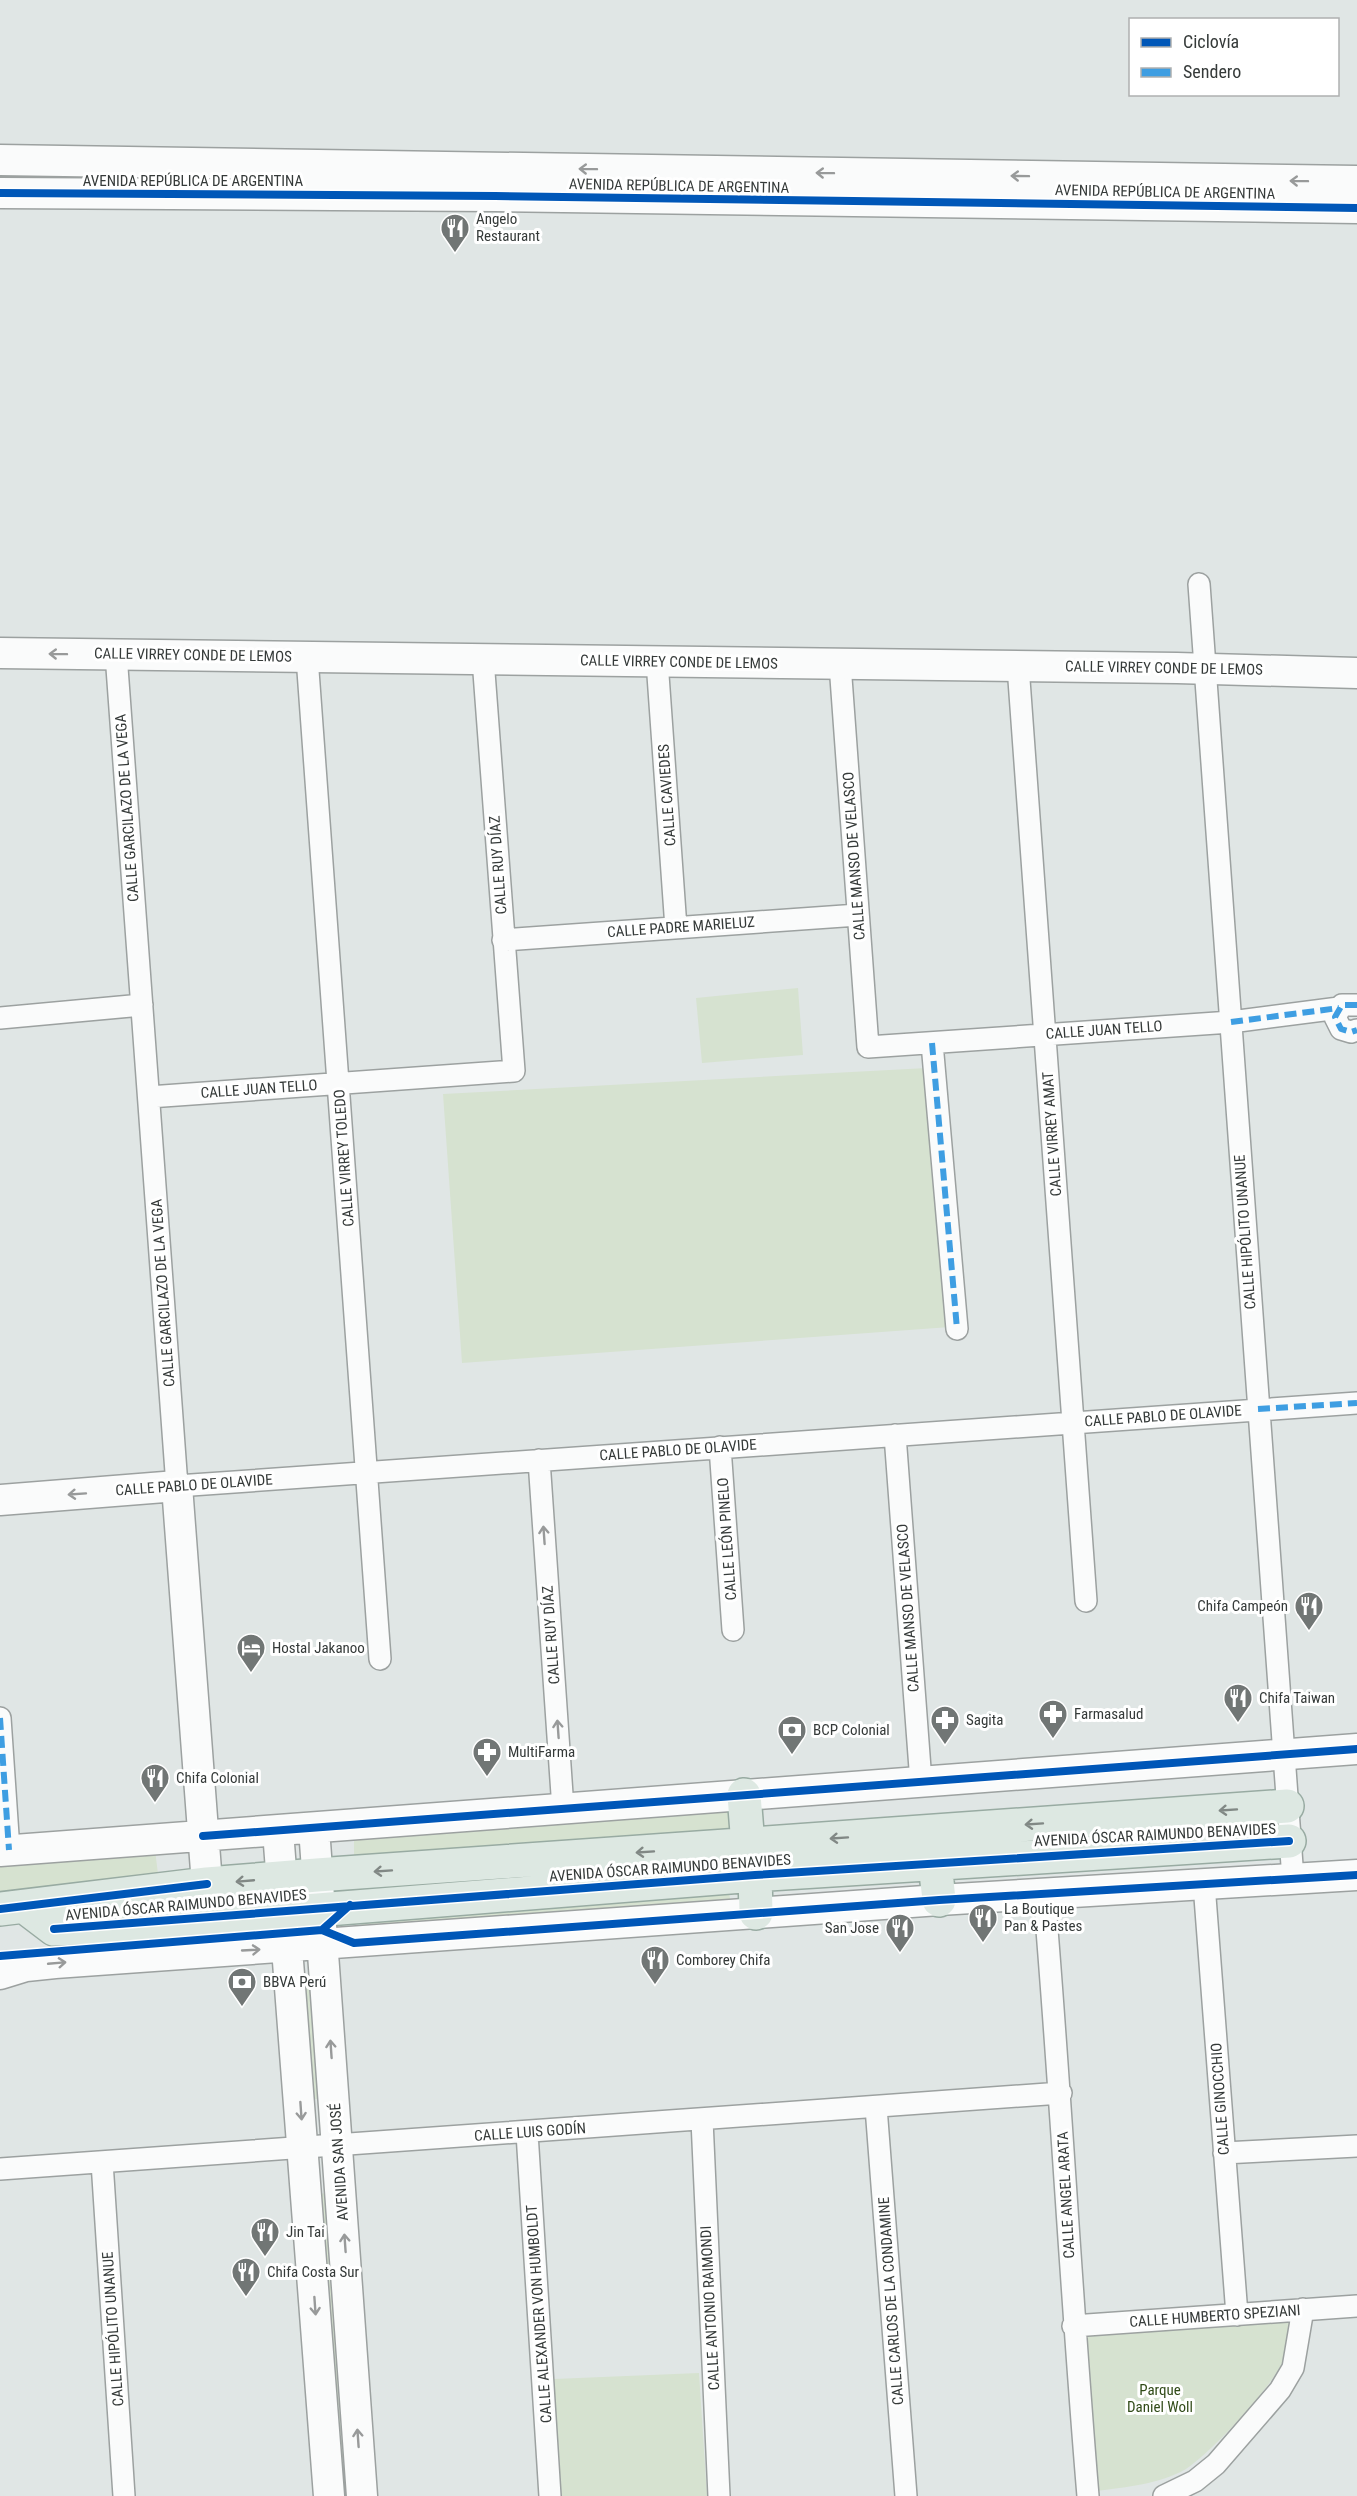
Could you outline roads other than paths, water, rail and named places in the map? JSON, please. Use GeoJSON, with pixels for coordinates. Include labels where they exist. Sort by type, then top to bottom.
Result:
{"type":"FeatureCollection","features":[{"type":"Feature","properties":{"kind":"main road","name":"AVENIDA REPÚBLICA DE ARGENTINA"},"geometry":{"type":"LineString","coordinates":[[0,160],[525,182],[640,184],[859,187],[1357,182]]}},
{"type":"Feature","properties":{"kind":"main road","name":"AVENIDA REPÚBLICA DE ARGENTINA"},"geometry":{"type":"LineString","coordinates":[[0,193],[525,182]]}},
{"type":"Feature","properties":{"kind":"main road","name":"AVENIDA REPÚBLICA DE ARGENTINA"},"geometry":{"type":"LineString","coordinates":[[859,187],[1357,208]]}},
{"type":"Feature","properties":{"kind":"main road","name":"CALLE VIRREY CONDE DE LEMOS"},"geometry":{"type":"LineString","coordinates":[[0,653],[1017,666],[1357,673]]}},
{"type":"Feature","properties":{"kind":"main road","name":"CALLE PABLO DE OLAVIDE"},"geometry":{"type":"LineString","coordinates":[[0,1500],[177,1486]]}},
{"type":"Feature","properties":{"kind":"main road","name":"CALLE GARCILAZO DE LA VEGA"},"geometry":{"type":"LineString","coordinates":[[177,1486],[207,1884]]}},
{"type":"Feature","properties":{"kind":"main road"},"geometry":{"type":"LineString","coordinates":[[5,1850],[1357,1749]]}},
{"type":"Feature","properties":{"kind":"main road"},"geometry":{"type":"LineString","coordinates":[[744,1794],[756,1913]]}},
{"type":"Feature","properties":{"kind":"main road","name":"AVENIDA ÓSCAR RAIMUNDO BENAVIDES"},"geometry":{"type":"LineString","coordinates":[[13,1908],[54,1929],[285,1911],[751,1860],[1287,1806]]}},
{"type":"Feature","properties":{"kind":"main road","name":"AVENIDA SAN JOSÉ"},"geometry":{"type":"LineString","coordinates":[[314,1828],[339,2146],[362,2496]]}},
{"type":"Feature","properties":{"kind":"main road"},"geometry":{"type":"LineString","coordinates":[[278,1831],[329,2496]]}},
{"type":"Feature","properties":{"kind":"main road","name":"AVENIDA ÓSCAR RAIMUNDO BENAVIDES"},"geometry":{"type":"LineString","coordinates":[[13,1908],[207,1884],[317,1875],[751,1860],[935,1863],[1289,1840]]}},
{"type":"Feature","properties":{"kind":"main road"},"geometry":{"type":"LineString","coordinates":[[935,1863],[939,1900]]}},
{"type":"Feature","properties":{"kind":"main road"},"geometry":{"type":"LineString","coordinates":[[0,1974],[26,1966],[55,1963],[939,1900],[1357,1875]]}},
{"type":"Feature","properties":{"kind":"main road"},"geometry":{"type":"LineString","coordinates":[[207,1884],[211,1896],[221,1906],[240,1914]]}},
{"type":"Feature","properties":{"kind":"street","name":"CALLE HIPÓLITO UNANUE"},"geometry":{"type":"LineString","coordinates":[[1199,584],[1293,1879]]}},
{"type":"Feature","properties":{"kind":"street","name":"CALLE GARCILAZO DE LA VEGA"},"geometry":{"type":"LineString","coordinates":[[116,654],[177,1486]]}},
{"type":"Feature","properties":{"kind":"street","name":"CALLE VIRREY TOLEDO"},"geometry":{"type":"LineString","coordinates":[[307,657],[380,1659]]}},
{"type":"Feature","properties":{"kind":"street","name":"CALLE RUY DÍAZ"},"geometry":{"type":"LineString","coordinates":[[483,659],[514,1071]]}},
{"type":"Feature","properties":{"kind":"street","name":"CALLE CAVIEDES"},"geometry":{"type":"LineString","coordinates":[[657,662],[676,928]]}},
{"type":"Feature","properties":{"kind":"street","name":"CALLE MANSO DE VELASCO"},"geometry":{"type":"LineString","coordinates":[[840,664],[868,1047]]}},
{"type":"Feature","properties":{"kind":"street","name":"CALLE VIRREY AMAT"},"geometry":{"type":"LineString","coordinates":[[1017,666],[1086,1601]]}},
{"type":"Feature","properties":{"kind":"street","name":"CALLE PADRE MARIELUZ"},"geometry":{"type":"LineString","coordinates":[[503,940],[858,915]]}},
{"type":"Feature","properties":{"kind":"street"},"geometry":{"type":"LineString","coordinates":[[0,1018],[142,1005]]}},
{"type":"Feature","properties":{"kind":"street","name":"CALLE JUAN TELLO"},"geometry":{"type":"LineString","coordinates":[[868,1047],[1231,1022],[1348,1006]]}},
{"type":"Feature","properties":{"kind":"street","name":"CALLE JUAN TELLO"},"geometry":{"type":"LineString","coordinates":[[1348,1006],[1335,1017],[1338,1026],[1346,1031],[1357,1030]]}},
{"type":"Feature","properties":{"kind":"street"},"geometry":{"type":"LineString","coordinates":[[932,1043],[957,1329]]}},
{"type":"Feature","properties":{"kind":"street","name":"CALLE JUAN TELLO"},"geometry":{"type":"LineString","coordinates":[[149,1097],[514,1071]]}},
{"type":"Feature","properties":{"kind":"street","name":"CALLE PABLO DE OLAVIDE"},"geometry":{"type":"LineString","coordinates":[[177,1486],[1357,1403]]}},
{"type":"Feature","properties":{"kind":"street","name":"CALLE MANSO DE VELASCO"},"geometry":{"type":"LineString","coordinates":[[895,1435],[921,1782]]}},
{"type":"Feature","properties":{"kind":"street","name":"CALLE LEÓN PINELO"},"geometry":{"type":"LineString","coordinates":[[720,1447],[733,1630]]}},
{"type":"Feature","properties":{"kind":"street","name":"CALLE RUY DÍAZ"},"geometry":{"type":"LineString","coordinates":[[539,1461],[563,1809]]}},
{"type":"Feature","properties":{"kind":"street"},"geometry":{"type":"LineString","coordinates":[[0,1718],[5,1850]]}},
{"type":"Feature","properties":{"kind":"street","name":"CALLE GINOCCHIO"},"geometry":{"type":"LineString","coordinates":[[1204,1884],[1237,2315]]}},
{"type":"Feature","properties":{"kind":"street","name":"CALLE ANGEL ARATA"},"geometry":{"type":"LineString","coordinates":[[1044,1893],[1061,2093],[1073,2326],[1088,2496]]}},
{"type":"Feature","properties":{"kind":"street","name":"CALLE LUIS GODÍN"},"geometry":{"type":"LineString","coordinates":[[0,2169],[1061,2093]]}},
{"type":"Feature","properties":{"kind":"street","name":"CALLE CARLOS DE LA CONDAMINE"},"geometry":{"type":"LineString","coordinates":[[876,2107],[906,2496]]}},
{"type":"Feature","properties":{"kind":"street","name":"CALLE ANTONIO RAIMONDI"},"geometry":{"type":"LineString","coordinates":[[702,2120],[719,2496]]}},
{"type":"Feature","properties":{"kind":"street","name":"CALLE ALEXANDER VON HUMBOLDT"},"geometry":{"type":"LineString","coordinates":[[527,2133],[550,2496]]}},
{"type":"Feature","properties":{"kind":"street"},"geometry":{"type":"LineString","coordinates":[[1224,2153],[1357,2146]]}},
{"type":"Feature","properties":{"kind":"street","name":"CALLE HIPÓLITO UNANUE"},"geometry":{"type":"LineString","coordinates":[[102,2162],[124,2496]]}},
{"type":"Feature","properties":{"kind":"street","name":"CALLE HUMBERTO SPEZIANI"},"geometry":{"type":"LineString","coordinates":[[1073,2326],[1357,2306]]}},
{"type":"Feature","properties":{"kind":"street"},"geometry":{"type":"LineString","coordinates":[[1164,2496],[1196,2481],[1216,2464],[1280,2390],[1293,2368],[1303,2309]]}},
{"type":"Feature","properties":{"kind":"place","name":"Angelo Restaurant"},"geometry":{"type":"Point","coordinates":[455,254]}},
{"type":"Feature","properties":{"kind":"place","name":"Chifa Campeón"},"geometry":{"type":"Point","coordinates":[1309,1632]}},
{"type":"Feature","properties":{"kind":"place","name":"Hostal Jakanoo"},"geometry":{"type":"Point","coordinates":[251,1674]}},
{"type":"Feature","properties":{"kind":"place","name":"Chifa Taiwan"},"geometry":{"type":"Point","coordinates":[1238,1724]}},
{"type":"Feature","properties":{"kind":"place","name":"Farmasalud"},"geometry":{"type":"Point","coordinates":[1053,1740]}},
{"type":"Feature","properties":{"kind":"place","name":"Sagita"},"geometry":{"type":"Point","coordinates":[945,1746]}},
{"type":"Feature","properties":{"kind":"place","name":"BCP Colonial"},"geometry":{"type":"Point","coordinates":[792,1756]}},
{"type":"Feature","properties":{"kind":"place","name":"MultiFarma"},"geometry":{"type":"Point","coordinates":[487,1778]}},
{"type":"Feature","properties":{"kind":"place","name":"Chifa Colonial"},"geometry":{"type":"Point","coordinates":[155,1804]}},
{"type":"Feature","properties":{"kind":"place","name":"La Boutique Pan & Pastes"},"geometry":{"type":"Point","coordinates":[983,1944]}},
{"type":"Feature","properties":{"kind":"place","name":"San Jose"},"geometry":{"type":"Point","coordinates":[900,1954]}},
{"type":"Feature","properties":{"kind":"place","name":"Comborey Chifa"},"geometry":{"type":"Point","coordinates":[655,1986]}},
{"type":"Feature","properties":{"kind":"place","name":"BBVA Perú"},"geometry":{"type":"Point","coordinates":[242,2008]}},
{"type":"Feature","properties":{"kind":"place","name":"Jin Tai"},"geometry":{"type":"Point","coordinates":[265,2258]}},
{"type":"Feature","properties":{"kind":"place","name":"Chifa Costa Sur"},"geometry":{"type":"Point","coordinates":[246,2298]}},
{"type":"Feature","properties":{"kind":"park label","name":"Parque Daniel Woll"},"geometry":{"type":"Point","coordinates":[1160,2398]}}]}
